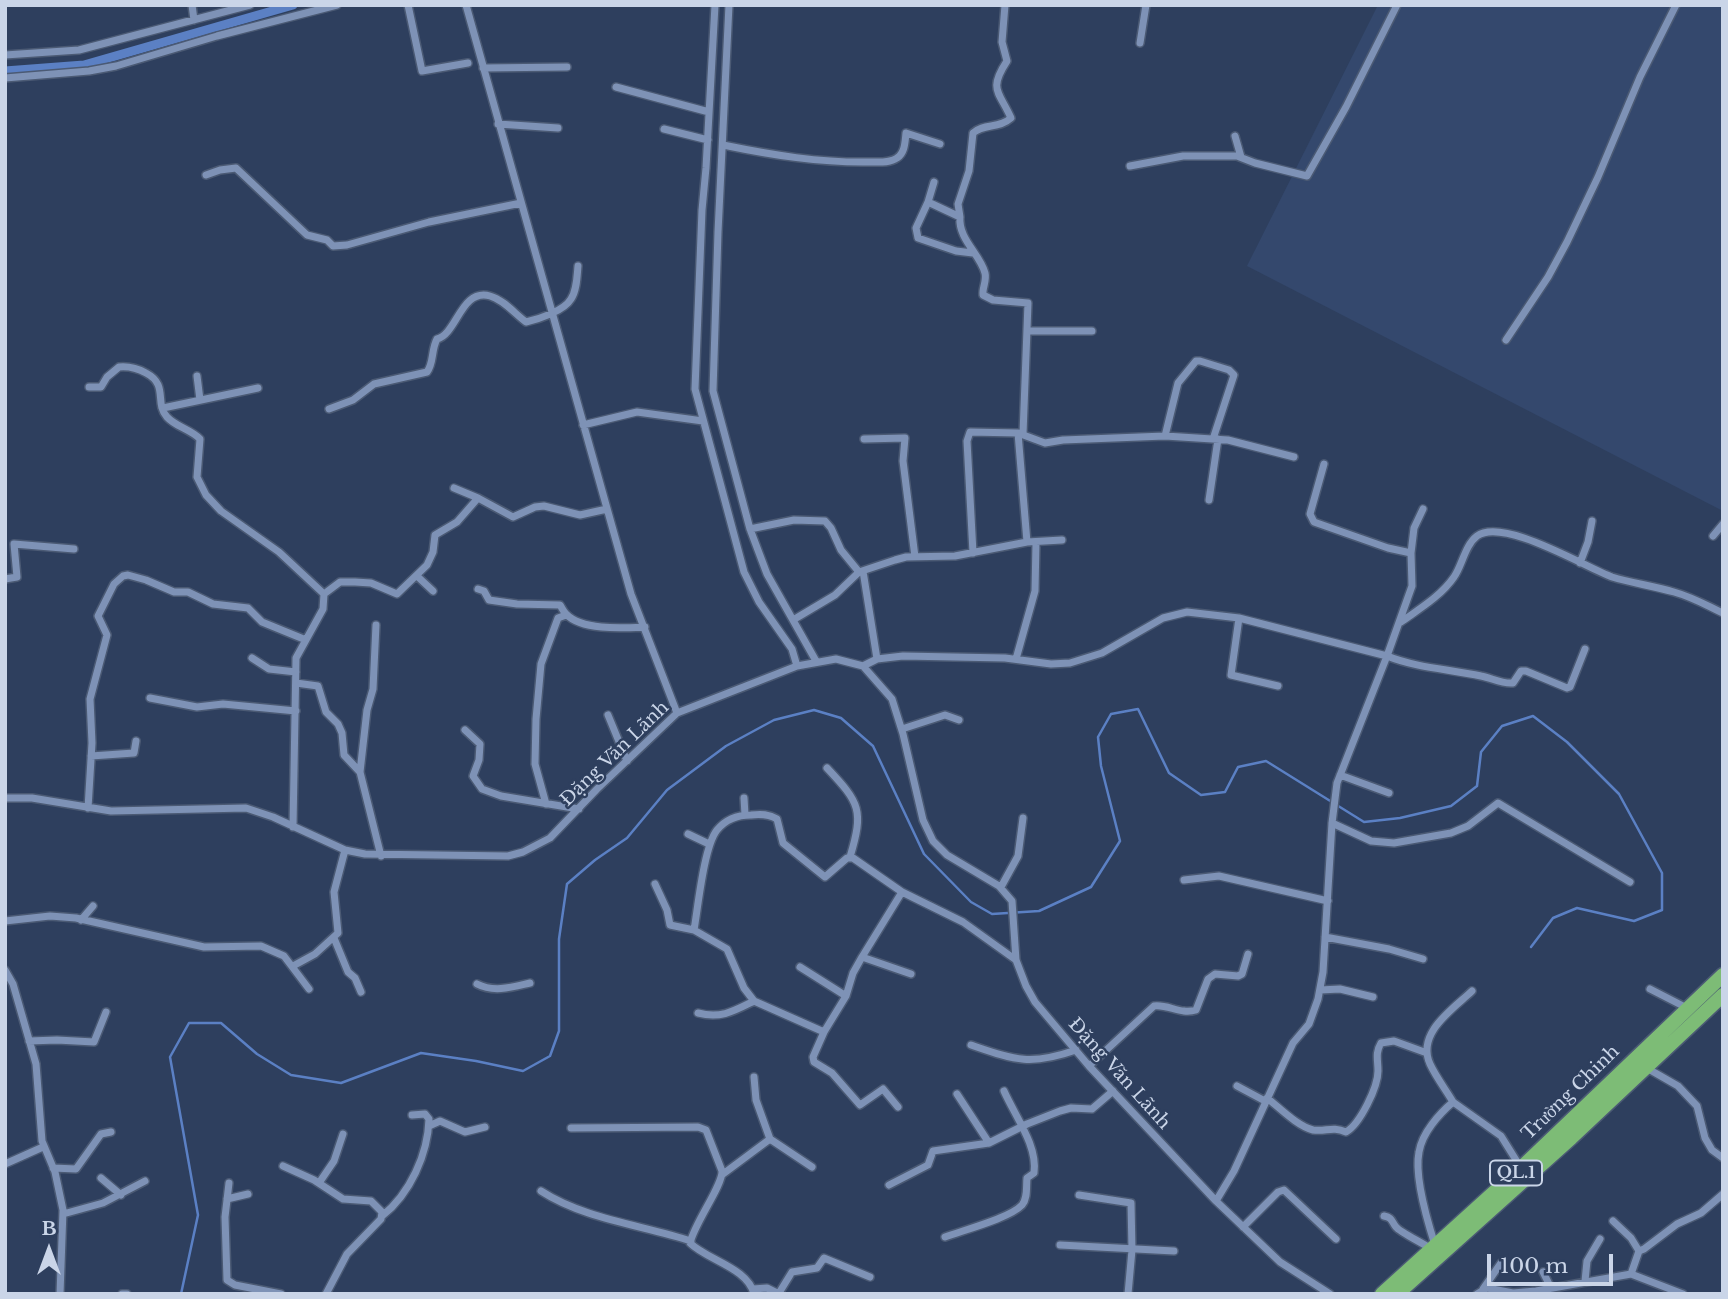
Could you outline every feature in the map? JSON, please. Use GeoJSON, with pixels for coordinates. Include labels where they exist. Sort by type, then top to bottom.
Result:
{"type":"FeatureCollection","features":[{"type":"Feature","properties":{"kind":"highway","name":"Trường Chinh"},"geometry":{"type":"LineString","coordinates":[[1397,1294],[1572,1138],[1664,1040],[1687,1008],[1723,975]]}},
{"type":"Feature","properties":{"kind":"highway","name":"Trường Chinh"},"geometry":{"type":"LineString","coordinates":[[1664,1040],[1723,995]]}},
{"type":"Feature","properties":{"kind":"highway","name":"Trường Chinh"},"geometry":{"type":"LineString","coordinates":[[1382,1294],[1648,1057]]}},
{"type":"Feature","properties":{"kind":"street"},"geometry":{"type":"LineString","coordinates":[[192,5],[194,19]]}},
{"type":"Feature","properties":{"kind":"street"},"geometry":{"type":"LineString","coordinates":[[5,55],[79,50],[250,5]]}},
{"type":"Feature","properties":{"kind":"street"},"geometry":{"type":"LineString","coordinates":[[5,78],[116,66],[337,5]]}},
{"type":"Feature","properties":{"kind":"street"},"geometry":{"type":"LineString","coordinates":[[408,5],[422,71],[468,64]]}},
{"type":"Feature","properties":{"kind":"street"},"geometry":{"type":"LineString","coordinates":[[466,5],[631,594],[677,713]]}},
{"type":"Feature","properties":{"kind":"street"},"geometry":{"type":"LineString","coordinates":[[715,5],[694,356],[696,395],[744,572],[759,602],[792,649],[797,666]]}},
{"type":"Feature","properties":{"kind":"street"},"geometry":{"type":"LineString","coordinates":[[729,5],[713,391],[750,529],[767,574],[816,662]]}},
{"type":"Feature","properties":{"kind":"street"},"geometry":{"type":"LineString","coordinates":[[1005,5],[1002,47],[1007,61],[996,85],[998,95],[1011,118],[996,127],[979,128],[973,133],[969,172],[958,204],[961,230],[985,276],[981,291],[983,295],[1000,301],[1028,303],[1021,433],[1027,542]]}},
{"type":"Feature","properties":{"kind":"street"},"geometry":{"type":"LineString","coordinates":[[1140,43],[1146,5]]}},
{"type":"Feature","properties":{"kind":"street"},"geometry":{"type":"LineString","coordinates":[[1129,166],[1184,156],[1241,157],[1300,176],[1309,174],[1397,5]]}},
{"type":"Feature","properties":{"kind":"street"},"geometry":{"type":"LineString","coordinates":[[1506,340],[1567,242],[1640,77],[1676,5]]}},
{"type":"Feature","properties":{"kind":"street"},"geometry":{"type":"LineString","coordinates":[[483,68],[567,67]]}},
{"type":"Feature","properties":{"kind":"street"},"geometry":{"type":"LineString","coordinates":[[616,88],[709,112]]}},
{"type":"Feature","properties":{"kind":"street"},"geometry":{"type":"LineString","coordinates":[[499,124],[558,128]]}},
{"type":"Feature","properties":{"kind":"street"},"geometry":{"type":"LineString","coordinates":[[664,130],[708,140]]}},
{"type":"Feature","properties":{"kind":"street"},"geometry":{"type":"LineString","coordinates":[[723,145],[834,163],[891,161],[900,157],[904,150],[906,133],[940,144]]}},
{"type":"Feature","properties":{"kind":"street"},"geometry":{"type":"LineString","coordinates":[[1235,136],[1241,157]]}},
{"type":"Feature","properties":{"kind":"street"},"geometry":{"type":"LineString","coordinates":[[206,175],[236,168],[306,235],[327,240],[333,246],[347,245],[429,222],[521,203]]}},
{"type":"Feature","properties":{"kind":"street"},"geometry":{"type":"LineString","coordinates":[[933,182],[928,202],[916,228],[918,238],[956,251],[973,253]]}},
{"type":"Feature","properties":{"kind":"street"},"geometry":{"type":"LineString","coordinates":[[928,202],[960,217]]}},
{"type":"Feature","properties":{"kind":"street"},"geometry":{"type":"LineString","coordinates":[[329,409],[353,400],[374,384],[427,372],[431,367],[431,354],[437,339],[444,337],[470,301],[480,296],[488,295],[526,322],[551,313],[571,300],[578,266]]}},
{"type":"Feature","properties":{"kind":"street"},"geometry":{"type":"LineString","coordinates":[[1028,331],[1092,331]]}},
{"type":"Feature","properties":{"kind":"street"},"geometry":{"type":"LineString","coordinates":[[1165,436],[1178,383],[1196,361],[1229,370],[1234,375],[1216,439],[1209,500]]}},
{"type":"Feature","properties":{"kind":"street"},"geometry":{"type":"LineString","coordinates":[[89,387],[101,387],[119,367],[130,366],[156,379],[163,408],[169,419],[187,428],[200,439],[197,477],[206,495],[221,511],[279,552],[324,594]]}},
{"type":"Feature","properties":{"kind":"street"},"geometry":{"type":"LineString","coordinates":[[197,376],[200,400]]}},
{"type":"Feature","properties":{"kind":"street"},"geometry":{"type":"LineString","coordinates":[[163,408],[258,388]]}},
{"type":"Feature","properties":{"kind":"street"},"geometry":{"type":"LineString","coordinates":[[696,395],[713,391]]}},
{"type":"Feature","properties":{"kind":"street"},"geometry":{"type":"LineString","coordinates":[[583,425],[637,412],[703,421]]}},
{"type":"Feature","properties":{"kind":"street"},"geometry":{"type":"LineString","coordinates":[[973,553],[968,435],[975,432],[1021,433],[1045,443],[1165,436],[1216,439],[1242,442],[1294,457]]}},
{"type":"Feature","properties":{"kind":"street"},"geometry":{"type":"LineString","coordinates":[[864,439],[905,438],[903,461],[915,557]]}},
{"type":"Feature","properties":{"kind":"street"},"geometry":{"type":"LineString","coordinates":[[1324,464],[1310,514],[1314,523],[1411,553]]}},
{"type":"Feature","properties":{"kind":"street"},"geometry":{"type":"LineString","coordinates":[[454,488],[513,517],[544,506],[580,515],[607,509]]}},
{"type":"Feature","properties":{"kind":"street"},"geometry":{"type":"LineString","coordinates":[[293,827],[296,658],[323,609],[324,594],[340,582],[355,582],[371,583],[397,594],[417,576],[432,556],[435,535],[457,522],[478,498]]}},
{"type":"Feature","properties":{"kind":"street"},"geometry":{"type":"LineString","coordinates":[[1216,1201],[1234,1171],[1293,1043],[1309,1024],[1320,990],[1332,823],[1339,779],[1412,586],[1411,553],[1414,528],[1423,509]]}},
{"type":"Feature","properties":{"kind":"street"},"geometry":{"type":"LineString","coordinates":[[750,529],[794,520],[825,521],[841,550],[861,571],[877,659]]}},
{"type":"Feature","properties":{"kind":"street"},"geometry":{"type":"LineString","coordinates":[[1580,563],[1591,521]]}},
{"type":"Feature","properties":{"kind":"street"},"geometry":{"type":"LineString","coordinates":[[1713,536],[1723,524]]}},
{"type":"Feature","properties":{"kind":"street"},"geometry":{"type":"LineString","coordinates":[[1400,622],[1448,585],[1456,575],[1472,542],[1480,534],[1503,534],[1529,539],[1580,563],[1631,582],[1688,596],[1723,612]]}},
{"type":"Feature","properties":{"kind":"street"},"geometry":{"type":"LineString","coordinates":[[793,620],[835,595],[861,571],[895,560],[973,553],[1027,542],[1062,540]]}},
{"type":"Feature","properties":{"kind":"street"},"geometry":{"type":"LineString","coordinates":[[1016,659],[1035,591],[1036,542]]}},
{"type":"Feature","properties":{"kind":"street"},"geometry":{"type":"LineString","coordinates":[[5,579],[17,577],[14,544],[74,549]]}},
{"type":"Feature","properties":{"kind":"street"},"geometry":{"type":"LineString","coordinates":[[88,808],[90,699],[107,635],[103,623],[99,620],[99,613],[114,584],[123,576],[146,580],[174,592],[188,592],[213,604],[248,608],[262,622],[306,640]]}},
{"type":"Feature","properties":{"kind":"street"},"geometry":{"type":"LineString","coordinates":[[417,576],[433,591]]}},
{"type":"Feature","properties":{"kind":"street"},"geometry":{"type":"LineString","coordinates":[[478,589],[486,593],[489,600],[560,605],[566,615],[588,625],[610,629],[645,627]]}},
{"type":"Feature","properties":{"kind":"street"},"geometry":{"type":"LineString","coordinates":[[1023,818],[1018,856],[1001,887],[947,855],[933,841],[923,820],[902,729],[892,699],[863,666],[877,659],[945,656],[1016,659],[1051,664],[1085,659],[1102,653],[1163,618],[1181,612],[1203,612],[1239,618],[1406,663],[1507,683],[1513,683],[1521,671],[1526,671],[1570,687],[1585,649]]}},
{"type":"Feature","properties":{"kind":"street"},"geometry":{"type":"LineString","coordinates":[[546,804],[535,764],[541,664],[558,618],[566,615]]}},
{"type":"Feature","properties":{"kind":"street"},"geometry":{"type":"LineString","coordinates":[[1239,618],[1231,675],[1278,686]]}},
{"type":"Feature","properties":{"kind":"street"},"geometry":{"type":"LineString","coordinates":[[376,625],[373,690],[367,710],[359,772],[381,856]]}},
{"type":"Feature","properties":{"kind":"street"},"geometry":{"type":"LineString","coordinates":[[252,658],[269,668],[296,672]]}},
{"type":"Feature","properties":{"kind":"street","name":"Đặng Văn Lãnh"},"geometry":{"type":"LineString","coordinates":[[5,798],[32,798],[122,811],[246,808],[345,850],[381,856],[508,856],[544,842],[677,713],[797,666],[836,659],[863,666]]}},
{"type":"Feature","properties":{"kind":"street"},"geometry":{"type":"LineString","coordinates":[[296,683],[318,686],[326,712],[338,724],[342,733],[344,755],[359,772]]}},
{"type":"Feature","properties":{"kind":"street"},"geometry":{"type":"LineString","coordinates":[[150,698],[197,707],[223,704],[296,711]]}},
{"type":"Feature","properties":{"kind":"street"},"geometry":{"type":"LineString","coordinates":[[608,715],[627,761]]}},
{"type":"Feature","properties":{"kind":"street"},"geometry":{"type":"LineString","coordinates":[[902,729],[945,715],[959,720]]}},
{"type":"Feature","properties":{"kind":"street"},"geometry":{"type":"LineString","coordinates":[[465,730],[477,739],[481,746],[473,776],[478,786],[500,796],[579,810]]}},
{"type":"Feature","properties":{"kind":"street"},"geometry":{"type":"LineString","coordinates":[[91,756],[134,753],[136,741]]}},
{"type":"Feature","properties":{"kind":"street"},"geometry":{"type":"LineString","coordinates":[[694,930],[709,844],[717,830],[732,818],[770,815],[777,820],[782,843],[825,877],[850,857],[860,818],[847,789],[827,768]]}},
{"type":"Feature","properties":{"kind":"street"},"geometry":{"type":"LineString","coordinates":[[1339,779],[1389,793]]}},
{"type":"Feature","properties":{"kind":"street"},"geometry":{"type":"LineString","coordinates":[[744,798],[745,815]]}},
{"type":"Feature","properties":{"kind":"street"},"geometry":{"type":"LineString","coordinates":[[1332,823],[1371,841],[1394,843],[1451,834],[1468,826],[1498,803],[1630,882]]}},
{"type":"Feature","properties":{"kind":"street"},"geometry":{"type":"LineString","coordinates":[[688,834],[709,844]]}},
{"type":"Feature","properties":{"kind":"street"},"geometry":{"type":"LineString","coordinates":[[293,966],[334,938],[338,930],[335,881],[345,850]]}},
{"type":"Feature","properties":{"kind":"street"},"geometry":{"type":"LineString","coordinates":[[850,857],[902,892],[963,922],[1016,960]]}},
{"type":"Feature","properties":{"kind":"street"},"geometry":{"type":"LineString","coordinates":[[1184,880],[1219,876],[1328,901]]}},
{"type":"Feature","properties":{"kind":"street"},"geometry":{"type":"LineString","coordinates":[[655,884],[667,910],[670,925],[694,930],[727,949],[744,988],[754,1001],[824,1031]]}},
{"type":"Feature","properties":{"kind":"street","name":"Đặng Văn Lãnh"},"geometry":{"type":"LineString","coordinates":[[1001,887],[1012,901],[1016,960],[1035,1002],[1089,1066],[1216,1201],[1280,1262],[1330,1294]]}},
{"type":"Feature","properties":{"kind":"street"},"geometry":{"type":"LineString","coordinates":[[898,1107],[883,1089],[860,1105],[832,1073],[814,1062],[813,1052],[846,996],[853,973],[902,892]]}},
{"type":"Feature","properties":{"kind":"street"},"geometry":{"type":"LineString","coordinates":[[81,920],[93,906]]}},
{"type":"Feature","properties":{"kind":"street"},"geometry":{"type":"LineString","coordinates":[[5,920],[43,915],[81,920],[204,947],[261,946],[276,950],[293,966],[309,989]]}},
{"type":"Feature","properties":{"kind":"street"},"geometry":{"type":"LineString","coordinates":[[1325,937],[1423,958]]}},
{"type":"Feature","properties":{"kind":"street"},"geometry":{"type":"LineString","coordinates":[[334,938],[343,962],[361,992]]}},
{"type":"Feature","properties":{"kind":"street"},"geometry":{"type":"LineString","coordinates":[[1089,1066],[1154,1006],[1168,1006],[1189,1012],[1196,1010],[1208,979],[1215,974],[1242,974],[1248,954]]}},
{"type":"Feature","properties":{"kind":"street"},"geometry":{"type":"LineString","coordinates":[[862,957],[911,974]]}},
{"type":"Feature","properties":{"kind":"street"},"geometry":{"type":"LineString","coordinates":[[800,967],[846,996]]}},
{"type":"Feature","properties":{"kind":"street"},"geometry":{"type":"LineString","coordinates":[[5,970],[13,984],[38,1074],[38,1108],[43,1147],[53,1168],[64,1214],[60,1294]]}},
{"type":"Feature","properties":{"kind":"street"},"geometry":{"type":"LineString","coordinates":[[477,984],[486,989],[498,989],[530,983]]}},
{"type":"Feature","properties":{"kind":"street"},"geometry":{"type":"LineString","coordinates":[[1320,990],[1340,989],[1373,997]]}},
{"type":"Feature","properties":{"kind":"street"},"geometry":{"type":"LineString","coordinates":[[1650,989],[1687,1008]]}},
{"type":"Feature","properties":{"kind":"street"},"geometry":{"type":"LineString","coordinates":[[1472,991],[1439,1021],[1431,1034],[1427,1053],[1431,1066],[1453,1102],[1501,1136],[1521,1168]]}},
{"type":"Feature","properties":{"kind":"street"},"geometry":{"type":"LineString","coordinates":[[698,1013],[710,1017],[723,1016],[754,1001]]}},
{"type":"Feature","properties":{"kind":"street"},"geometry":{"type":"LineString","coordinates":[[29,1041],[94,1042],[106,1012]]}},
{"type":"Feature","properties":{"kind":"street"},"geometry":{"type":"LineString","coordinates":[[1237,1086],[1266,1099],[1307,1128],[1335,1128],[1346,1132],[1354,1125],[1372,1094],[1377,1079],[1377,1058],[1381,1043],[1394,1041],[1427,1053]]}},
{"type":"Feature","properties":{"kind":"street"},"geometry":{"type":"LineString","coordinates":[[971,1045],[1013,1059],[1045,1058],[1076,1050]]}},
{"type":"Feature","properties":{"kind":"street"},"geometry":{"type":"LineString","coordinates":[[1648,1057],[1697,1106],[1703,1133],[1712,1150],[1723,1158]]}},
{"type":"Feature","properties":{"kind":"street"},"geometry":{"type":"LineString","coordinates":[[754,1077],[756,1100],[770,1139],[812,1167]]}},
{"type":"Feature","properties":{"kind":"street"},"geometry":{"type":"LineString","coordinates":[[945,1237],[1006,1217],[1022,1205],[1027,1193],[1027,1178],[1035,1170],[1032,1151],[1004,1091]]}},
{"type":"Feature","properties":{"kind":"street"},"geometry":{"type":"LineString","coordinates":[[890,1185],[928,1165],[933,1151],[989,1143],[1021,1126],[1071,1108],[1092,1109],[1113,1091]]}},
{"type":"Feature","properties":{"kind":"street"},"geometry":{"type":"LineString","coordinates":[[957,1094],[989,1143]]}},
{"type":"Feature","properties":{"kind":"street"},"geometry":{"type":"LineString","coordinates":[[1433,1247],[1421,1192],[1419,1152],[1434,1122],[1453,1102]]}},
{"type":"Feature","properties":{"kind":"street"},"geometry":{"type":"LineString","coordinates":[[326,1294],[347,1254],[390,1210],[414,1176],[422,1159],[429,1119],[425,1114],[412,1115]]}},
{"type":"Feature","properties":{"kind":"street"},"geometry":{"type":"LineString","coordinates":[[429,1126],[440,1121],[465,1132],[485,1127]]}},
{"type":"Feature","properties":{"kind":"street"},"geometry":{"type":"LineString","coordinates":[[571,1128],[704,1128],[723,1174]]}},
{"type":"Feature","properties":{"kind":"street"},"geometry":{"type":"LineString","coordinates":[[53,1168],[76,1169],[101,1135],[111,1132]]}},
{"type":"Feature","properties":{"kind":"street"},"geometry":{"type":"LineString","coordinates":[[319,1183],[334,1161],[344,1134]]}},
{"type":"Feature","properties":{"kind":"street"},"geometry":{"type":"LineString","coordinates":[[770,1139],[723,1174],[707,1203],[691,1241],[692,1246],[736,1272],[754,1291],[767,1288],[779,1294],[792,1272],[817,1268],[824,1258],[870,1277]]}},
{"type":"Feature","properties":{"kind":"street"},"geometry":{"type":"LineString","coordinates":[[5,1164],[43,1147]]}},
{"type":"Feature","properties":{"kind":"street"},"geometry":{"type":"LineString","coordinates":[[283,1166],[319,1183],[344,1199],[371,1200],[382,1212],[382,1216]]}},
{"type":"Feature","properties":{"kind":"street"},"geometry":{"type":"LineString","coordinates":[[101,1178],[121,1195]]}},
{"type":"Feature","properties":{"kind":"street"},"geometry":{"type":"LineString","coordinates":[[64,1214],[103,1203],[145,1181]]}},
{"type":"Feature","properties":{"kind":"street"},"geometry":{"type":"LineString","coordinates":[[229,1184],[225,1217],[228,1280],[235,1285],[281,1294]]}},
{"type":"Feature","properties":{"kind":"street"},"geometry":{"type":"LineString","coordinates":[[541,1191],[577,1208],[691,1241]]}},
{"type":"Feature","properties":{"kind":"street"},"geometry":{"type":"LineString","coordinates":[[1243,1227],[1278,1192],[1284,1191],[1336,1239]]}},
{"type":"Feature","properties":{"kind":"street"},"geometry":{"type":"LineString","coordinates":[[227,1199],[248,1194]]}},
{"type":"Feature","properties":{"kind":"street"},"geometry":{"type":"LineString","coordinates":[[1639,1251],[1677,1224],[1701,1213],[1723,1194]]}},
{"type":"Feature","properties":{"kind":"street"},"geometry":{"type":"LineString","coordinates":[[1079,1195],[1131,1203],[1132,1250],[1128,1294]]}},
{"type":"Feature","properties":{"kind":"street"},"geometry":{"type":"LineString","coordinates":[[1384,1216],[1393,1220],[1397,1229],[1433,1247]]}},
{"type":"Feature","properties":{"kind":"street"},"geometry":{"type":"LineString","coordinates":[[1613,1222],[1631,1238],[1639,1251]]}},
{"type":"Feature","properties":{"kind":"street"},"geometry":{"type":"LineString","coordinates":[[1585,1281],[1587,1261],[1600,1239]]}},
{"type":"Feature","properties":{"kind":"street"},"geometry":{"type":"LineString","coordinates":[[1060,1245],[1174,1251]]}},
{"type":"Feature","properties":{"kind":"street"},"geometry":{"type":"LineString","coordinates":[[1630,1274],[1639,1251]]}},
{"type":"Feature","properties":{"kind":"street"},"geometry":{"type":"LineString","coordinates":[[1480,1291],[1501,1263]]}},
{"type":"Feature","properties":{"kind":"street"},"geometry":{"type":"LineString","coordinates":[[1543,1272],[1551,1288]]}},
{"type":"Feature","properties":{"kind":"street"},"geometry":{"type":"LineString","coordinates":[[1480,1291],[1513,1293],[1630,1274],[1684,1294]]}},
{"type":"Feature","properties":{"kind":"shaded area"},"geometry":{"type":"Polygon","coordinates":[[[1378,5],[1723,5],[1723,511],[1247,266],[1378,5]]]}},
{"type":"Feature","properties":{"kind":"waterway"},"geometry":{"type":"LineString","coordinates":[[5,71],[84,65],[293,5]]}},
{"type":"Feature","properties":{"kind":"waterway"},"geometry":{"type":"LineString","coordinates":[[181,1294],[198,1215],[170,1057],[189,1023],[221,1023],[257,1054],[291,1075],[341,1083],[421,1053],[523,1071],[550,1056],[559,1031],[559,939],[567,884],[627,838],[667,790],[726,746],[774,720],[814,710],[841,718],[873,746],[924,854],[971,902],[992,914],[1039,911],[1091,887],[1120,841],[1101,766],[1098,737],[1111,714],[1138,709],[1169,773],[1201,795],[1225,792],[1238,767],[1266,761],[1364,822],[1400,818],[1451,806],[1477,786],[1481,752],[1502,726],[1533,716],[1567,742],[1619,794],[1662,873],[1662,910],[1634,921],[1577,908],[1553,918],[1531,947]]}}]}
